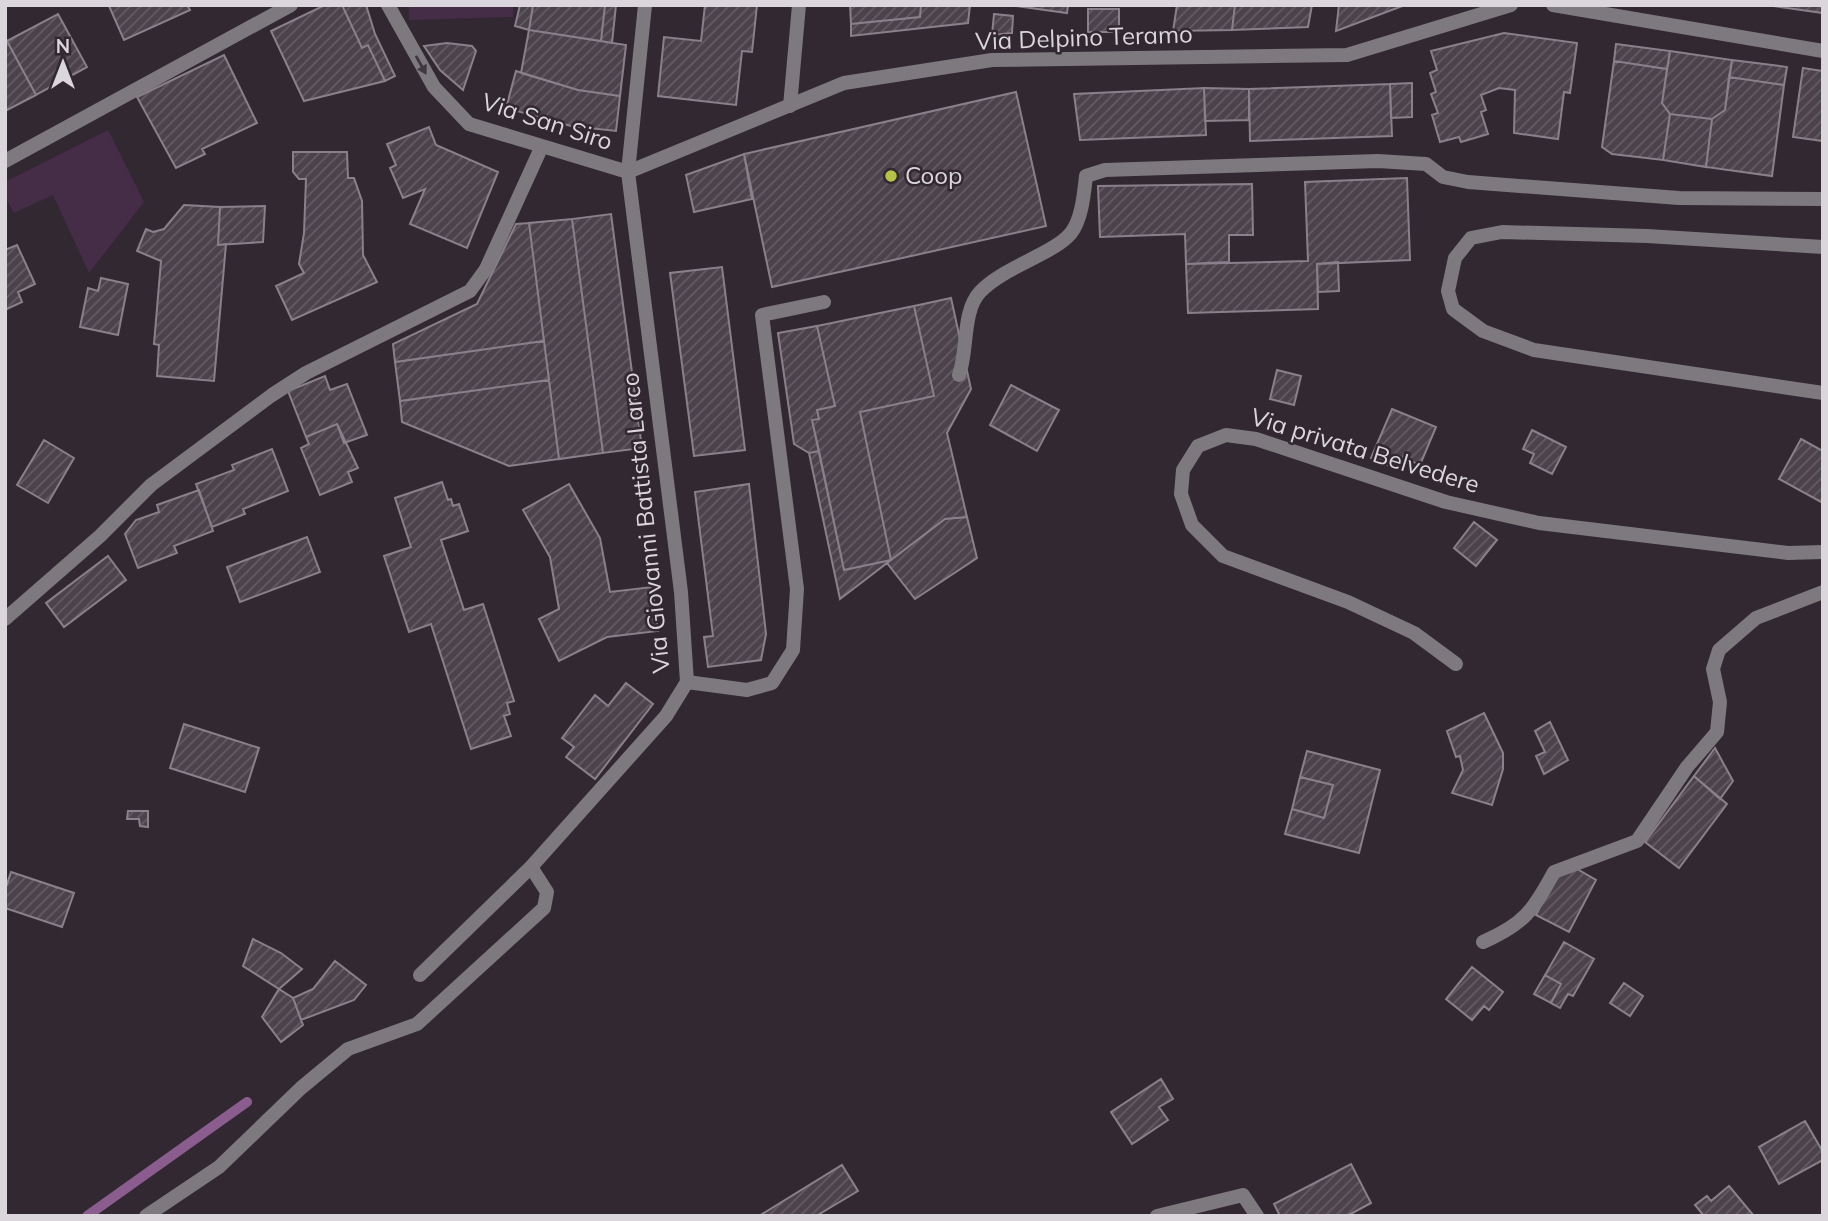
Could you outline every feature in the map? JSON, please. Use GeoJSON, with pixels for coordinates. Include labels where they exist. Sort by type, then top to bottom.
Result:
{"type":"FeatureCollection","features":[{"type":"Feature","properties":{"kind":"street"},"geometry":{"type":"LineString","coordinates":[[5,162],[291,5]]}},
{"type":"Feature","properties":{"kind":"street","name":"Via San Siro"},"geometry":{"type":"LineString","coordinates":[[388,5],[434,87],[469,124],[628,172]]}},
{"type":"Feature","properties":{"kind":"street","name":"Via Giovanni Battista Larco"},"geometry":{"type":"LineString","coordinates":[[420,975],[531,867],[666,716],[687,682],[681,592],[628,172],[645,5]]}},
{"type":"Feature","properties":{"kind":"street"},"geometry":{"type":"LineString","coordinates":[[790,106],[799,5]]}},
{"type":"Feature","properties":{"kind":"street","name":"Via Delpino Teramo"},"geometry":{"type":"LineString","coordinates":[[628,172],[844,83],[992,60],[1347,55],[1511,5]]}},
{"type":"Feature","properties":{"kind":"street"},"geometry":{"type":"LineString","coordinates":[[1553,5],[1823,51]]}},
{"type":"Feature","properties":{"kind":"street"},"geometry":{"type":"LineString","coordinates":[[5,619],[100,536],[151,485],[272,395],[306,373],[470,291],[486,269],[542,146]]}},
{"type":"Feature","properties":{"kind":"street"},"geometry":{"type":"LineString","coordinates":[[959,375],[964,360],[969,320],[978,294],[1001,275],[1071,233],[1082,204],[1086,176],[1105,170],[1378,161],[1426,164],[1443,177],[1468,181],[1679,198],[1823,199]]}},
{"type":"Feature","properties":{"kind":"street"},"geometry":{"type":"LineString","coordinates":[[1823,247],[1647,236],[1502,232],[1471,238],[1455,258],[1448,291],[1453,309],[1483,331],[1534,351],[1823,393]]}},
{"type":"Feature","properties":{"kind":"street"},"geometry":{"type":"LineString","coordinates":[[687,682],[747,690],[772,683],[793,650],[797,589],[762,315],[824,302]]}},
{"type":"Feature","properties":{"kind":"street","name":"Via privata Belvedere"},"geometry":{"type":"LineString","coordinates":[[1456,664],[1414,633],[1348,601],[1223,556],[1192,525],[1181,494],[1183,470],[1198,446],[1226,435],[1256,439],[1446,502],[1539,523],[1681,538],[1788,554],[1823,552]]}},
{"type":"Feature","properties":{"kind":"street"},"geometry":{"type":"LineString","coordinates":[[1483,942],[1514,928],[1534,911],[1554,872],[1637,841],[1687,767],[1717,732],[1720,702],[1713,669],[1719,650],[1756,618],[1823,592]]}},
{"type":"Feature","properties":{"kind":"street"},"geometry":{"type":"LineString","coordinates":[[146,1216],[219,1167],[301,1088],[348,1049],[417,1024],[427,1015],[544,908],[547,892],[531,867]]}},
{"type":"Feature","properties":{"kind":"street"},"geometry":{"type":"LineString","coordinates":[[1157,1216],[1243,1195],[1257,1216]]}},
{"type":"Feature","properties":{"kind":"shaded area"},"geometry":{"type":"Polygon","coordinates":[[[409,5],[513,5],[513,17],[409,20],[409,5]]]}},
{"type":"Feature","properties":{"kind":"shaded area"},"geometry":{"type":"Polygon","coordinates":[[[108,130],[144,202],[89,273],[53,195],[14,213],[5,197],[5,182],[108,130]]]}},
{"type":"Feature","properties":{"kind":"building"},"geometry":{"type":"Polygon","coordinates":[[[187,5],[190,10],[124,40],[109,6],[187,5]]]}},
{"type":"Feature","properties":{"kind":"building"},"geometry":{"type":"Polygon","coordinates":[[[325,5],[342,5],[362,48],[368,45],[385,81],[304,101],[271,31],[325,5]]]}},
{"type":"Feature","properties":{"kind":"building"},"geometry":{"type":"Polygon","coordinates":[[[342,5],[366,5],[375,34],[395,76],[385,81],[368,45],[362,48],[342,5]]]}},
{"type":"Feature","properties":{"kind":"building"},"geometry":{"type":"Polygon","coordinates":[[[520,5],[533,5],[529,30],[515,26],[520,5]]]}},
{"type":"Feature","properties":{"kind":"building"},"geometry":{"type":"Polygon","coordinates":[[[533,5],[605,5],[601,41],[529,30],[533,5]]]}},
{"type":"Feature","properties":{"kind":"building"},"geometry":{"type":"Polygon","coordinates":[[[605,5],[616,5],[612,43],[601,41],[605,5]]]}},
{"type":"Feature","properties":{"kind":"building"},"geometry":{"type":"Polygon","coordinates":[[[705,5],[757,5],[752,52],[742,51],[736,105],[658,96],[664,37],[701,41],[705,5]]]}},
{"type":"Feature","properties":{"kind":"building"},"geometry":{"type":"Polygon","coordinates":[[[850,5],[921,5],[920,17],[851,24],[850,5]]]}},
{"type":"Feature","properties":{"kind":"building"},"geometry":{"type":"Polygon","coordinates":[[[921,5],[970,5],[968,23],[851,36],[851,24],[920,17],[921,5]]]}},
{"type":"Feature","properties":{"kind":"building"},"geometry":{"type":"Polygon","coordinates":[[[1009,5],[1068,5],[1067,13],[1009,5]]]}},
{"type":"Feature","properties":{"kind":"building"},"geometry":{"type":"Polygon","coordinates":[[[1177,5],[1235,5],[1232,30],[1173,31],[1177,5]]]}},
{"type":"Feature","properties":{"kind":"building"},"geometry":{"type":"Polygon","coordinates":[[[1235,5],[1312,5],[1308,27],[1232,30],[1235,5]]]}},
{"type":"Feature","properties":{"kind":"building"},"geometry":{"type":"Polygon","coordinates":[[[1339,5],[1405,5],[1336,31],[1339,5]]]}},
{"type":"Feature","properties":{"kind":"building"},"geometry":{"type":"Polygon","coordinates":[[[1766,5],[1823,5],[1823,13],[1766,5]]]}},
{"type":"Feature","properties":{"kind":"building"},"geometry":{"type":"Polygon","coordinates":[[[1088,9],[1119,9],[1119,32],[1088,32],[1088,9]]]}},
{"type":"Feature","properties":{"kind":"building"},"geometry":{"type":"Polygon","coordinates":[[[58,14],[87,67],[36,95],[7,41],[58,14]]]}},
{"type":"Feature","properties":{"kind":"building"},"geometry":{"type":"Polygon","coordinates":[[[994,14],[1013,16],[1012,33],[992,35],[994,14]]]}},
{"type":"Feature","properties":{"kind":"building"},"geometry":{"type":"Polygon","coordinates":[[[529,30],[626,45],[620,96],[578,90],[521,73],[529,30]]]}},
{"type":"Feature","properties":{"kind":"building"},"geometry":{"type":"Polygon","coordinates":[[[1504,33],[1577,43],[1570,93],[1564,92],[1558,139],[1514,133],[1515,90],[1499,88],[1481,95],[1486,110],[1481,112],[1488,134],[1461,142],[1459,137],[1440,142],[1432,115],[1438,113],[1431,94],[1436,92],[1430,73],[1437,70],[1431,51],[1504,33]]]}},
{"type":"Feature","properties":{"kind":"building"},"geometry":{"type":"Polygon","coordinates":[[[7,41],[36,95],[5,111],[5,43],[7,41]]]}},
{"type":"Feature","properties":{"kind":"building"},"geometry":{"type":"Polygon","coordinates":[[[447,43],[472,46],[476,51],[463,90],[440,70],[424,46],[447,43]]]}},
{"type":"Feature","properties":{"kind":"building"},"geometry":{"type":"Polygon","coordinates":[[[1616,44],[1670,51],[1667,69],[1614,61],[1616,44]]]}},
{"type":"Feature","properties":{"kind":"building"},"geometry":{"type":"Polygon","coordinates":[[[1670,51],[1732,60],[1725,110],[1712,119],[1670,114],[1662,103],[1670,51]]]}},
{"type":"Feature","properties":{"kind":"building"},"geometry":{"type":"Polygon","coordinates":[[[224,55],[257,123],[202,149],[205,154],[176,168],[137,97],[224,55]]]}},
{"type":"Feature","properties":{"kind":"building"},"geometry":{"type":"Polygon","coordinates":[[[1732,60],[1787,67],[1784,85],[1729,77],[1732,60]]]}},
{"type":"Feature","properties":{"kind":"building"},"geometry":{"type":"Polygon","coordinates":[[[1614,61],[1667,69],[1662,103],[1670,114],[1663,160],[1612,154],[1602,147],[1614,61]]]}},
{"type":"Feature","properties":{"kind":"building"},"geometry":{"type":"Polygon","coordinates":[[[1803,68],[1823,71],[1823,141],[1793,137],[1803,68]]]}},
{"type":"Feature","properties":{"kind":"building"},"geometry":{"type":"Polygon","coordinates":[[[516,71],[578,90],[620,96],[616,131],[571,126],[506,108],[516,71]]]}},
{"type":"Feature","properties":{"kind":"building"},"geometry":{"type":"Polygon","coordinates":[[[1729,77],[1784,85],[1772,176],[1706,167],[1712,119],[1725,110],[1729,77]]]}},
{"type":"Feature","properties":{"kind":"building"},"geometry":{"type":"Polygon","coordinates":[[[1412,83],[1412,117],[1391,118],[1390,84],[1412,83]]]}},
{"type":"Feature","properties":{"kind":"building"},"geometry":{"type":"Polygon","coordinates":[[[1390,84],[1392,136],[1250,141],[1249,89],[1390,84]]]}},
{"type":"Feature","properties":{"kind":"building"},"geometry":{"type":"Polygon","coordinates":[[[1204,88],[1249,89],[1249,120],[1205,121],[1204,88]]]}},
{"type":"Feature","properties":{"kind":"building"},"geometry":{"type":"Polygon","coordinates":[[[1204,88],[1206,135],[1080,140],[1074,94],[1204,88]]]}},
{"type":"Feature","properties":{"kind":"building","name":"Coop"},"geometry":{"type":"Polygon","coordinates":[[[1016,92],[1046,226],[772,287],[744,154],[1016,92]]]}},
{"type":"Feature","properties":{"kind":"building"},"geometry":{"type":"Polygon","coordinates":[[[1670,114],[1712,119],[1706,167],[1663,160],[1670,114]]]}},
{"type":"Feature","properties":{"kind":"building"},"geometry":{"type":"Polygon","coordinates":[[[429,127],[436,145],[498,172],[467,248],[410,224],[425,189],[403,198],[390,168],[396,165],[387,144],[429,127]]]}},
{"type":"Feature","properties":{"kind":"building"},"geometry":{"type":"Polygon","coordinates":[[[293,152],[347,152],[348,178],[354,178],[362,201],[363,255],[377,282],[292,320],[276,286],[304,273],[299,264],[304,233],[306,179],[299,179],[293,172],[293,152]]]}},
{"type":"Feature","properties":{"kind":"building"},"geometry":{"type":"Polygon","coordinates":[[[744,154],[752,199],[694,212],[686,175],[744,154]]]}},
{"type":"Feature","properties":{"kind":"building"},"geometry":{"type":"Polygon","coordinates":[[[1407,178],[1410,260],[1317,264],[1318,309],[1188,313],[1186,264],[1308,261],[1305,182],[1407,178]]]}},
{"type":"Feature","properties":{"kind":"building"},"geometry":{"type":"Polygon","coordinates":[[[1252,184],[1253,235],[1229,235],[1229,262],[1186,264],[1185,234],[1100,237],[1098,186],[1252,184]]]}},
{"type":"Feature","properties":{"kind":"building"},"geometry":{"type":"Polygon","coordinates":[[[184,205],[220,207],[218,245],[226,244],[214,381],[157,376],[159,345],[154,344],[161,261],[137,251],[146,229],[153,232],[164,229],[184,205]]]}},
{"type":"Feature","properties":{"kind":"building"},"geometry":{"type":"Polygon","coordinates":[[[265,206],[263,242],[218,245],[220,207],[265,206]]]}},
{"type":"Feature","properties":{"kind":"building"},"geometry":{"type":"Polygon","coordinates":[[[611,214],[642,448],[603,453],[572,219],[611,214]]]}},
{"type":"Feature","properties":{"kind":"building"},"geometry":{"type":"Polygon","coordinates":[[[572,219],[603,453],[559,459],[529,223],[572,219]]]}},
{"type":"Feature","properties":{"kind":"building"},"geometry":{"type":"Polygon","coordinates":[[[529,223],[544,341],[395,362],[393,344],[477,304],[516,224],[529,223]]]}},
{"type":"Feature","properties":{"kind":"building"},"geometry":{"type":"Polygon","coordinates":[[[17,245],[35,284],[18,292],[22,302],[5,310],[5,250],[17,245]]]}},
{"type":"Feature","properties":{"kind":"building"},"geometry":{"type":"Polygon","coordinates":[[[1338,262],[1339,291],[1318,292],[1317,264],[1338,262]]]}},
{"type":"Feature","properties":{"kind":"building"},"geometry":{"type":"Polygon","coordinates":[[[722,267],[745,450],[694,456],[670,273],[722,267]]]}},
{"type":"Feature","properties":{"kind":"building"},"geometry":{"type":"Polygon","coordinates":[[[101,278],[128,284],[118,335],[80,327],[88,288],[98,291],[101,278]]]}},
{"type":"Feature","properties":{"kind":"building"},"geometry":{"type":"Polygon","coordinates":[[[951,298],[971,389],[947,433],[967,517],[945,519],[891,560],[860,412],[934,396],[914,306],[951,298]]]}},
{"type":"Feature","properties":{"kind":"building"},"geometry":{"type":"Polygon","coordinates":[[[914,306],[934,396],[860,412],[891,560],[844,570],[812,420],[819,419],[817,410],[835,406],[817,326],[914,306]]]}},
{"type":"Feature","properties":{"kind":"building"},"geometry":{"type":"Polygon","coordinates":[[[817,326],[835,406],[817,410],[819,419],[812,420],[819,451],[809,453],[794,444],[778,333],[817,326]]]}},
{"type":"Feature","properties":{"kind":"building"},"geometry":{"type":"Polygon","coordinates":[[[544,341],[549,380],[400,401],[395,362],[544,341]]]}},
{"type":"Feature","properties":{"kind":"building"},"geometry":{"type":"Polygon","coordinates":[[[1277,370],[1301,376],[1294,405],[1270,399],[1277,370]]]}},
{"type":"Feature","properties":{"kind":"building"},"geometry":{"type":"Polygon","coordinates":[[[325,376],[330,390],[347,384],[367,435],[344,443],[337,424],[306,437],[288,391],[325,376]]]}},
{"type":"Feature","properties":{"kind":"building"},"geometry":{"type":"Polygon","coordinates":[[[549,380],[559,459],[509,466],[402,422],[400,401],[549,380]]]}},
{"type":"Feature","properties":{"kind":"building"},"geometry":{"type":"Polygon","coordinates":[[[1011,385],[1059,410],[1037,451],[990,425],[1011,385]]]}},
{"type":"Feature","properties":{"kind":"building"},"geometry":{"type":"Polygon","coordinates":[[[1392,409],[1436,427],[1420,465],[1397,455],[1392,467],[1371,458],[1392,409]]]}},
{"type":"Feature","properties":{"kind":"building"},"geometry":{"type":"Polygon","coordinates":[[[337,424],[358,468],[348,472],[352,482],[320,495],[301,448],[309,444],[306,437],[337,424]]]}},
{"type":"Feature","properties":{"kind":"building"},"geometry":{"type":"Polygon","coordinates":[[[1532,430],[1566,447],[1552,474],[1530,463],[1534,454],[1523,449],[1532,430]]]}},
{"type":"Feature","properties":{"kind":"building"},"geometry":{"type":"Polygon","coordinates":[[[1801,439],[1823,451],[1823,503],[1779,479],[1801,439]]]}},
{"type":"Feature","properties":{"kind":"building"},"geometry":{"type":"Polygon","coordinates":[[[44,440],[74,458],[48,503],[17,485],[44,440]]]}},
{"type":"Feature","properties":{"kind":"building"},"geometry":{"type":"Polygon","coordinates":[[[272,449],[288,491],[243,509],[245,514],[212,527],[196,484],[234,470],[232,465],[272,449]]]}},
{"type":"Feature","properties":{"kind":"building"},"geometry":{"type":"Polygon","coordinates":[[[819,451],[844,570],[891,560],[840,599],[809,453],[819,451]]]}},
{"type":"Feature","properties":{"kind":"building"},"geometry":{"type":"Polygon","coordinates":[[[442,482],[448,500],[451,499],[453,506],[459,504],[468,531],[441,540],[464,610],[483,604],[514,701],[507,703],[510,714],[504,716],[511,736],[471,749],[431,624],[409,632],[384,556],[411,547],[395,498],[442,482]]]}},
{"type":"Feature","properties":{"kind":"building"},"geometry":{"type":"Polygon","coordinates":[[[569,484],[600,538],[610,592],[652,587],[658,631],[607,637],[559,661],[539,619],[559,609],[550,557],[523,510],[569,484]]]}},
{"type":"Feature","properties":{"kind":"building"},"geometry":{"type":"Polygon","coordinates":[[[749,484],[766,634],[761,660],[708,667],[704,637],[713,636],[695,492],[749,484]]]}},
{"type":"Feature","properties":{"kind":"building"},"geometry":{"type":"Polygon","coordinates":[[[199,490],[213,531],[174,546],[177,553],[138,568],[125,534],[136,520],[159,512],[157,505],[199,490]]]}},
{"type":"Feature","properties":{"kind":"building"},"geometry":{"type":"Polygon","coordinates":[[[967,517],[977,558],[915,599],[887,563],[945,519],[967,517]]]}},
{"type":"Feature","properties":{"kind":"building"},"geometry":{"type":"Polygon","coordinates":[[[1474,522],[1497,540],[1476,566],[1454,548],[1474,522]]]}},
{"type":"Feature","properties":{"kind":"building"},"geometry":{"type":"Polygon","coordinates":[[[307,537],[320,572],[240,602],[227,567],[307,537]]]}},
{"type":"Feature","properties":{"kind":"building"},"geometry":{"type":"Polygon","coordinates":[[[108,556],[126,580],[64,627],[46,603],[108,556]]]}},
{"type":"Feature","properties":{"kind":"building"},"geometry":{"type":"Polygon","coordinates":[[[626,683],[653,704],[595,779],[566,757],[574,747],[562,738],[595,695],[608,706],[626,683]]]}},
{"type":"Feature","properties":{"kind":"building"},"geometry":{"type":"Polygon","coordinates":[[[1484,713],[1503,753],[1503,769],[1492,805],[1452,793],[1463,770],[1460,756],[1456,757],[1447,731],[1484,713]]]}},
{"type":"Feature","properties":{"kind":"building"},"geometry":{"type":"Polygon","coordinates":[[[1550,722],[1568,760],[1544,774],[1536,756],[1545,752],[1535,731],[1550,722]]]}},
{"type":"Feature","properties":{"kind":"building"},"geometry":{"type":"Polygon","coordinates":[[[184,724],[259,748],[245,792],[170,768],[184,724]]]}},
{"type":"Feature","properties":{"kind":"building"},"geometry":{"type":"Polygon","coordinates":[[[1715,748],[1733,781],[1720,799],[1694,776],[1715,748]]]}},
{"type":"Feature","properties":{"kind":"building"},"geometry":{"type":"Polygon","coordinates":[[[1307,751],[1380,770],[1359,853],[1285,834],[1292,809],[1324,818],[1333,785],[1300,777],[1307,751]]]}},
{"type":"Feature","properties":{"kind":"building"},"geometry":{"type":"Polygon","coordinates":[[[1694,776],[1727,804],[1679,868],[1645,842],[1694,776]]]}},
{"type":"Feature","properties":{"kind":"building"},"geometry":{"type":"Polygon","coordinates":[[[1300,777],[1333,785],[1324,818],[1292,809],[1300,777]]]}},
{"type":"Feature","properties":{"kind":"building"},"geometry":{"type":"Polygon","coordinates":[[[128,811],[148,811],[148,827],[140,826],[139,819],[127,819],[128,811]]]}},
{"type":"Feature","properties":{"kind":"building"},"geometry":{"type":"Polygon","coordinates":[[[1572,866],[1596,880],[1569,932],[1536,915],[1556,875],[1572,866]]]}},
{"type":"Feature","properties":{"kind":"building"},"geometry":{"type":"Polygon","coordinates":[[[11,872],[74,893],[62,927],[5,908],[5,890],[11,872]]]}},
{"type":"Feature","properties":{"kind":"building"},"geometry":{"type":"Polygon","coordinates":[[[253,939],[281,953],[302,969],[279,989],[243,966],[253,939]]]}},
{"type":"Feature","properties":{"kind":"building"},"geometry":{"type":"Polygon","coordinates":[[[1564,942],[1594,959],[1573,996],[1568,994],[1560,1008],[1551,1003],[1561,984],[1545,975],[1564,942]]]}},
{"type":"Feature","properties":{"kind":"building"},"geometry":{"type":"Polygon","coordinates":[[[335,961],[366,985],[354,1000],[301,1020],[293,998],[313,989],[335,961]]]}},
{"type":"Feature","properties":{"kind":"building"},"geometry":{"type":"Polygon","coordinates":[[[1472,967],[1503,992],[1489,1010],[1484,1006],[1472,1020],[1446,999],[1472,967]]]}},
{"type":"Feature","properties":{"kind":"building"},"geometry":{"type":"Polygon","coordinates":[[[1545,975],[1561,984],[1551,1003],[1534,994],[1545,975]]]}},
{"type":"Feature","properties":{"kind":"building"},"geometry":{"type":"Polygon","coordinates":[[[1624,983],[1643,996],[1630,1016],[1610,1003],[1624,983]]]}},
{"type":"Feature","properties":{"kind":"building"},"geometry":{"type":"Polygon","coordinates":[[[279,989],[293,998],[303,1025],[281,1042],[262,1017],[279,989]]]}},
{"type":"Feature","properties":{"kind":"building"},"geometry":{"type":"Polygon","coordinates":[[[1161,1079],[1173,1099],[1159,1107],[1168,1120],[1132,1144],[1111,1112],[1161,1079]]]}},
{"type":"Feature","properties":{"kind":"building"},"geometry":{"type":"Polygon","coordinates":[[[1805,1121],[1823,1152],[1823,1160],[1779,1184],[1759,1147],[1805,1121]]]}},
{"type":"Feature","properties":{"kind":"building"},"geometry":{"type":"Polygon","coordinates":[[[1351,1164],[1371,1203],[1347,1216],[1280,1216],[1274,1204],[1351,1164]]]}},
{"type":"Feature","properties":{"kind":"building"},"geometry":{"type":"Polygon","coordinates":[[[842,1165],[858,1191],[816,1216],[759,1216],[842,1165]]]}},
{"type":"Feature","properties":{"kind":"building"},"geometry":{"type":"Polygon","coordinates":[[[1729,1186],[1754,1216],[1704,1216],[1695,1205],[1707,1196],[1711,1201],[1729,1186]]]}},
{"type":"Feature","properties":{"kind":"waterway"},"geometry":{"type":"LineString","coordinates":[[87,1216],[247,1102]]}},
{"type":"Feature","properties":{"kind":"place","name":"Coop"},"geometry":{"type":"Point","coordinates":[891,176]}}]}
